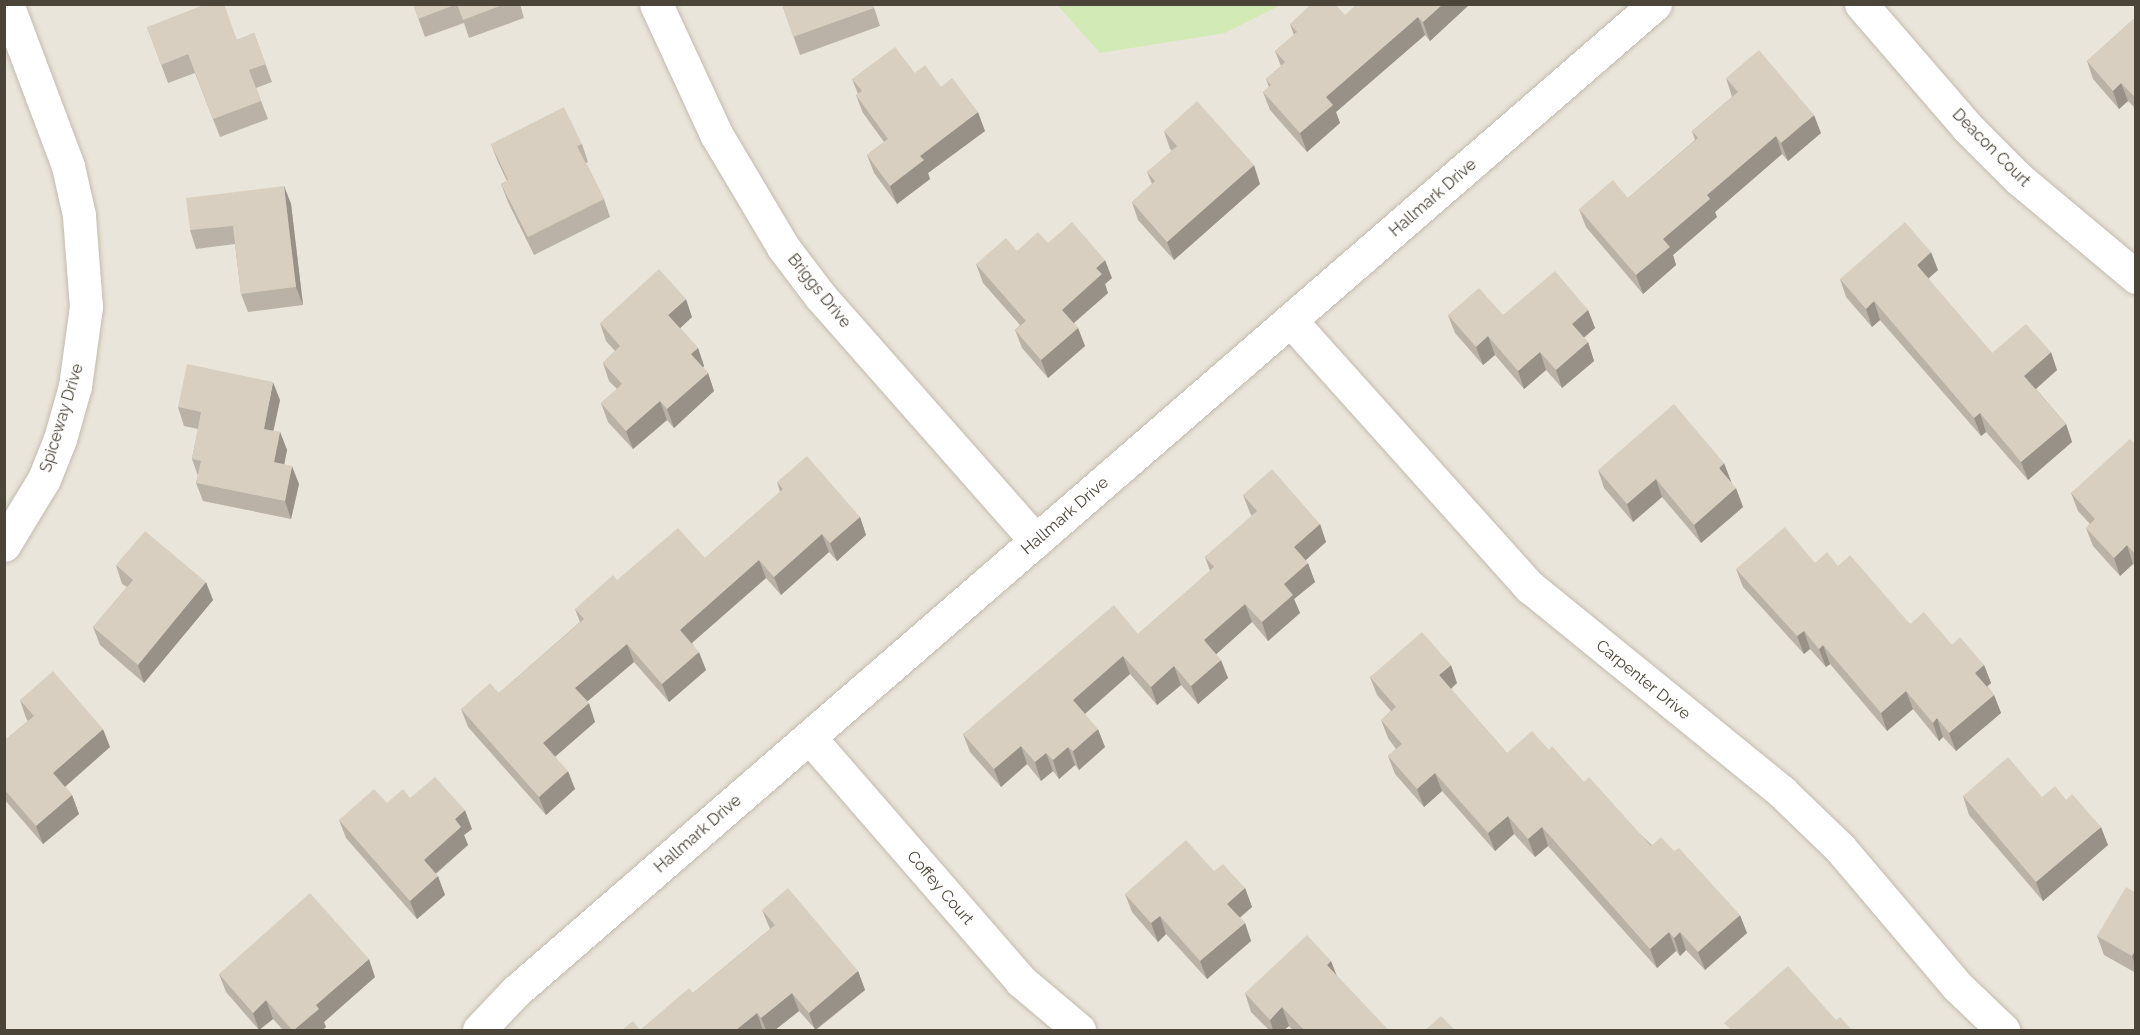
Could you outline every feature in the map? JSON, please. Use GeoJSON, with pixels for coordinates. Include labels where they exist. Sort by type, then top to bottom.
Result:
{"type":"FeatureCollection","features":[{"type":"Feature","properties":{"kind":"street","name":"Spiceway Drive"},"geometry":{"type":"LineString","coordinates":[[4,545],[44,479],[60,439],[83,346],[86,307],[79,215],[68,166],[7,4]]}},
{"type":"Feature","properties":{"kind":"street","name":"Briggs Drive"},"geometry":{"type":"LineString","coordinates":[[656,4],[711,125],[783,247],[821,297],[1036,541]]}},
{"type":"Feature","properties":{"kind":"street","name":"Hallmark Drive"},"geometry":{"type":"LineString","coordinates":[[479,1030],[516,992],[1655,4]]}},
{"type":"Feature","properties":{"kind":"street","name":"Deacon Court"},"geometry":{"type":"LineString","coordinates":[[1862,4],[1974,134],[2019,179],[2136,277]]}},
{"type":"Feature","properties":{"kind":"street","name":"Carpenter Drive"},"geometry":{"type":"LineString","coordinates":[[1291,321],[1530,587],[1782,792],[1840,848],[1957,986],[2003,1030]]}},
{"type":"Feature","properties":{"kind":"street","name":"Coffey Court"},"geometry":{"type":"LineString","coordinates":[[810,738],[1021,981],[1079,1030]]}},
{"type":"Feature","properties":{"kind":"shaded area"},"geometry":{"type":"Polygon","coordinates":[[[5,5],[2135,5],[2135,1030],[5,1030],[5,5]]]}},
{"type":"Feature","properties":{"kind":"green space"},"geometry":{"type":"Polygon","coordinates":[[[1057,5],[1281,5],[1225,33],[1100,53],[1057,5]]]}},
{"type":"Feature","properties":{"kind":"building"},"geometry":{"type":"Polygon","coordinates":[[[206,4],[224,4],[237,40],[254,33],[266,64],[249,70],[261,101],[213,119],[188,54],[161,65],[147,27],[206,4]]]}},
{"type":"Feature","properties":{"kind":"building"},"geometry":{"type":"Polygon","coordinates":[[[413,4],[457,4],[418,19],[413,4]]]}},
{"type":"Feature","properties":{"kind":"building"},"geometry":{"type":"Polygon","coordinates":[[[457,4],[505,4],[463,20],[457,4]]]}},
{"type":"Feature","properties":{"kind":"building"},"geometry":{"type":"Polygon","coordinates":[[[782,4],[873,4],[874,8],[793,37],[782,4]]]}},
{"type":"Feature","properties":{"kind":"building"},"geometry":{"type":"Polygon","coordinates":[[[1311,4],[1335,4],[1345,15],[1357,4],[1443,4],[1423,22],[1418,17],[1326,97],[1333,105],[1300,133],[1263,92],[1271,85],[1266,79],[1285,62],[1275,51],[1297,32],[1290,24],[1311,4]]]}},
{"type":"Feature","properties":{"kind":"building"},"geometry":{"type":"Polygon","coordinates":[[[2136,17],[2136,98],[2121,83],[2113,91],[2087,61],[2136,17]]]}},
{"type":"Feature","properties":{"kind":"building"},"geometry":{"type":"Polygon","coordinates":[[[895,47],[915,73],[925,65],[941,87],[952,78],[978,112],[920,156],[924,160],[890,186],[867,155],[888,139],[856,95],[862,91],[852,79],[895,47]]]}},
{"type":"Feature","properties":{"kind":"building"},"geometry":{"type":"Polygon","coordinates":[[[1759,50],[1814,115],[1781,143],[1776,136],[1707,195],[1710,199],[1663,239],[1670,247],[1636,275],[1579,209],[1613,180],[1628,198],[1698,138],[1692,131],[1738,92],[1726,78],[1759,50]]]}},
{"type":"Feature","properties":{"kind":"building"},"geometry":{"type":"Polygon","coordinates":[[[1197,101],[1254,165],[1167,242],[1132,202],[1155,181],[1147,172],[1177,146],[1164,131],[1197,101]]]}},
{"type":"Feature","properties":{"kind":"building"},"geometry":{"type":"Polygon","coordinates":[[[564,107],[582,144],[577,146],[604,199],[528,237],[501,184],[508,180],[491,144],[564,107]]]}},
{"type":"Feature","properties":{"kind":"building"},"geometry":{"type":"Polygon","coordinates":[[[284,186],[296,287],[241,294],[233,226],[190,230],[186,198],[284,186]]]}},
{"type":"Feature","properties":{"kind":"building"},"geometry":{"type":"Polygon","coordinates":[[[1072,222],[1105,260],[1096,268],[1102,274],[1062,310],[1078,328],[1041,360],[1015,330],[1026,321],[976,264],[1006,238],[1017,251],[1038,232],[1048,243],[1072,222]]]}},
{"type":"Feature","properties":{"kind":"building"},"geometry":{"type":"Polygon","coordinates":[[[1905,222],[1931,252],[1917,265],[1992,353],[2026,324],[2051,352],[2024,376],[2066,424],[2021,462],[1980,413],[1974,418],[1874,301],[1866,309],[1840,279],[1905,222]]]}},
{"type":"Feature","properties":{"kind":"building"},"geometry":{"type":"Polygon","coordinates":[[[659,269],[686,299],[668,315],[698,348],[691,354],[708,373],[667,409],[660,401],[626,431],[601,403],[622,384],[603,363],[620,346],[600,323],[659,269]]]}},
{"type":"Feature","properties":{"kind":"building"},"geometry":{"type":"Polygon","coordinates":[[[1555,271],[1588,310],[1572,324],[1588,342],[1556,370],[1540,352],[1518,371],[1488,336],[1476,347],[1448,315],[1479,288],[1503,315],[1555,271]]]}},
{"type":"Feature","properties":{"kind":"building"},"geometry":{"type":"Polygon","coordinates":[[[187,364],[273,382],[264,429],[280,432],[274,462],[292,466],[285,501],[196,483],[201,461],[192,459],[201,412],[178,407],[187,364]]]}},
{"type":"Feature","properties":{"kind":"building"},"geometry":{"type":"Polygon","coordinates":[[[1674,404],[1724,463],[1719,468],[1736,488],[1694,525],[1656,479],[1627,504],[1598,470],[1674,404]]]}},
{"type":"Feature","properties":{"kind":"building"},"geometry":{"type":"Polygon","coordinates":[[[2130,439],[2136,445],[2136,555],[2127,545],[2114,558],[2086,528],[2095,519],[2071,493],[2130,439]]]}},
{"type":"Feature","properties":{"kind":"building"},"geometry":{"type":"Polygon","coordinates":[[[807,456],[860,517],[830,543],[822,534],[774,577],[759,560],[680,630],[699,652],[662,684],[627,644],[575,688],[589,703],[543,743],[568,771],[539,797],[461,709],[490,683],[499,693],[584,619],[575,609],[613,575],[617,580],[678,528],[705,558],[783,489],[777,482],[807,456]]]}},
{"type":"Feature","properties":{"kind":"building"},"geometry":{"type":"Polygon","coordinates":[[[1272,469],[1320,524],[1294,547],[1308,563],[1284,584],[1293,595],[1262,622],[1245,604],[1204,640],[1221,660],[1191,686],[1174,666],[1151,687],[1123,656],[1073,700],[1098,729],[1073,751],[1068,747],[1053,760],[1046,753],[1035,762],[1021,746],[994,769],[963,734],[1114,605],[1138,634],[1214,567],[1205,557],[1257,511],[1243,495],[1272,469]]]}},
{"type":"Feature","properties":{"kind":"building"},"geometry":{"type":"Polygon","coordinates":[[[1785,527],[1815,563],[1827,552],[1838,566],[1850,555],[1910,624],[1924,612],[1952,645],[1960,637],[1984,665],[1975,673],[1994,695],[1949,733],[1937,718],[1933,723],[1906,691],[1881,713],[1823,645],[1819,649],[1804,631],[1797,636],[1736,569],[1785,527]]]}},
{"type":"Feature","properties":{"kind":"building"},"geometry":{"type":"Polygon","coordinates":[[[145,531],[206,582],[138,665],[93,627],[133,580],[116,565],[145,531]]]}},
{"type":"Feature","properties":{"kind":"building"},"geometry":{"type":"Polygon","coordinates":[[[1422,632],[1451,665],[1439,675],[1507,753],[1532,731],[1549,750],[1552,746],[1584,782],[1589,777],[1651,846],[1661,837],[1674,851],[1679,848],[1740,915],[1698,952],[1680,932],[1674,938],[1669,932],[1650,949],[1542,827],[1528,839],[1508,816],[1488,833],[1435,773],[1417,789],[1388,756],[1402,744],[1381,720],[1396,707],[1370,677],[1422,632]]]}},
{"type":"Feature","properties":{"kind":"building"},"geometry":{"type":"Polygon","coordinates":[[[53,671],[103,729],[53,773],[72,795],[36,826],[4,789],[4,741],[34,716],[20,700],[53,671]]]}},
{"type":"Feature","properties":{"kind":"building"},"geometry":{"type":"Polygon","coordinates":[[[2008,757],[2042,797],[2055,786],[2066,800],[2072,794],[2101,827],[2036,882],[1963,796],[2008,757]]]}},
{"type":"Feature","properties":{"kind":"building"},"geometry":{"type":"Polygon","coordinates":[[[435,777],[465,810],[455,819],[461,827],[424,860],[438,876],[410,901],[339,820],[374,789],[387,803],[403,789],[410,798],[435,777]]]}},
{"type":"Feature","properties":{"kind":"building"},"geometry":{"type":"Polygon","coordinates":[[[1186,840],[1214,871],[1223,864],[1245,888],[1227,904],[1245,923],[1200,961],[1160,916],[1151,923],[1125,894],[1186,840]]]}},
{"type":"Feature","properties":{"kind":"building"},"geometry":{"type":"Polygon","coordinates":[[[2126,887],[2136,893],[2136,949],[2132,956],[2097,936],[2126,887]]]}},
{"type":"Feature","properties":{"kind":"building"},"geometry":{"type":"Polygon","coordinates":[[[788,888],[858,971],[809,1013],[792,993],[761,1018],[757,1013],[736,1030],[640,1030],[689,988],[693,993],[775,925],[762,910],[788,888]]]}},
{"type":"Feature","properties":{"kind":"building"},"geometry":{"type":"Polygon","coordinates":[[[310,893],[369,959],[316,1005],[319,1009],[292,1030],[266,1000],[253,1013],[219,974],[310,893]]]}},
{"type":"Feature","properties":{"kind":"building"},"geometry":{"type":"Polygon","coordinates":[[[1307,935],[1331,961],[1327,965],[1388,1030],[1304,1030],[1282,1007],[1270,1020],[1245,993],[1307,935]]]}},
{"type":"Feature","properties":{"kind":"building"},"geometry":{"type":"Polygon","coordinates":[[[1788,966],[1836,1020],[1840,1017],[1852,1030],[1731,1030],[1724,1023],[1788,966]]]}},
{"type":"Feature","properties":{"kind":"building"},"geometry":{"type":"Polygon","coordinates":[[[1441,1016],[1455,1030],[1425,1030],[1441,1016]]]}},
{"type":"Feature","properties":{"kind":"building"},"geometry":{"type":"Polygon","coordinates":[[[633,1021],[640,1030],[622,1030],[633,1021]]]}}]}
